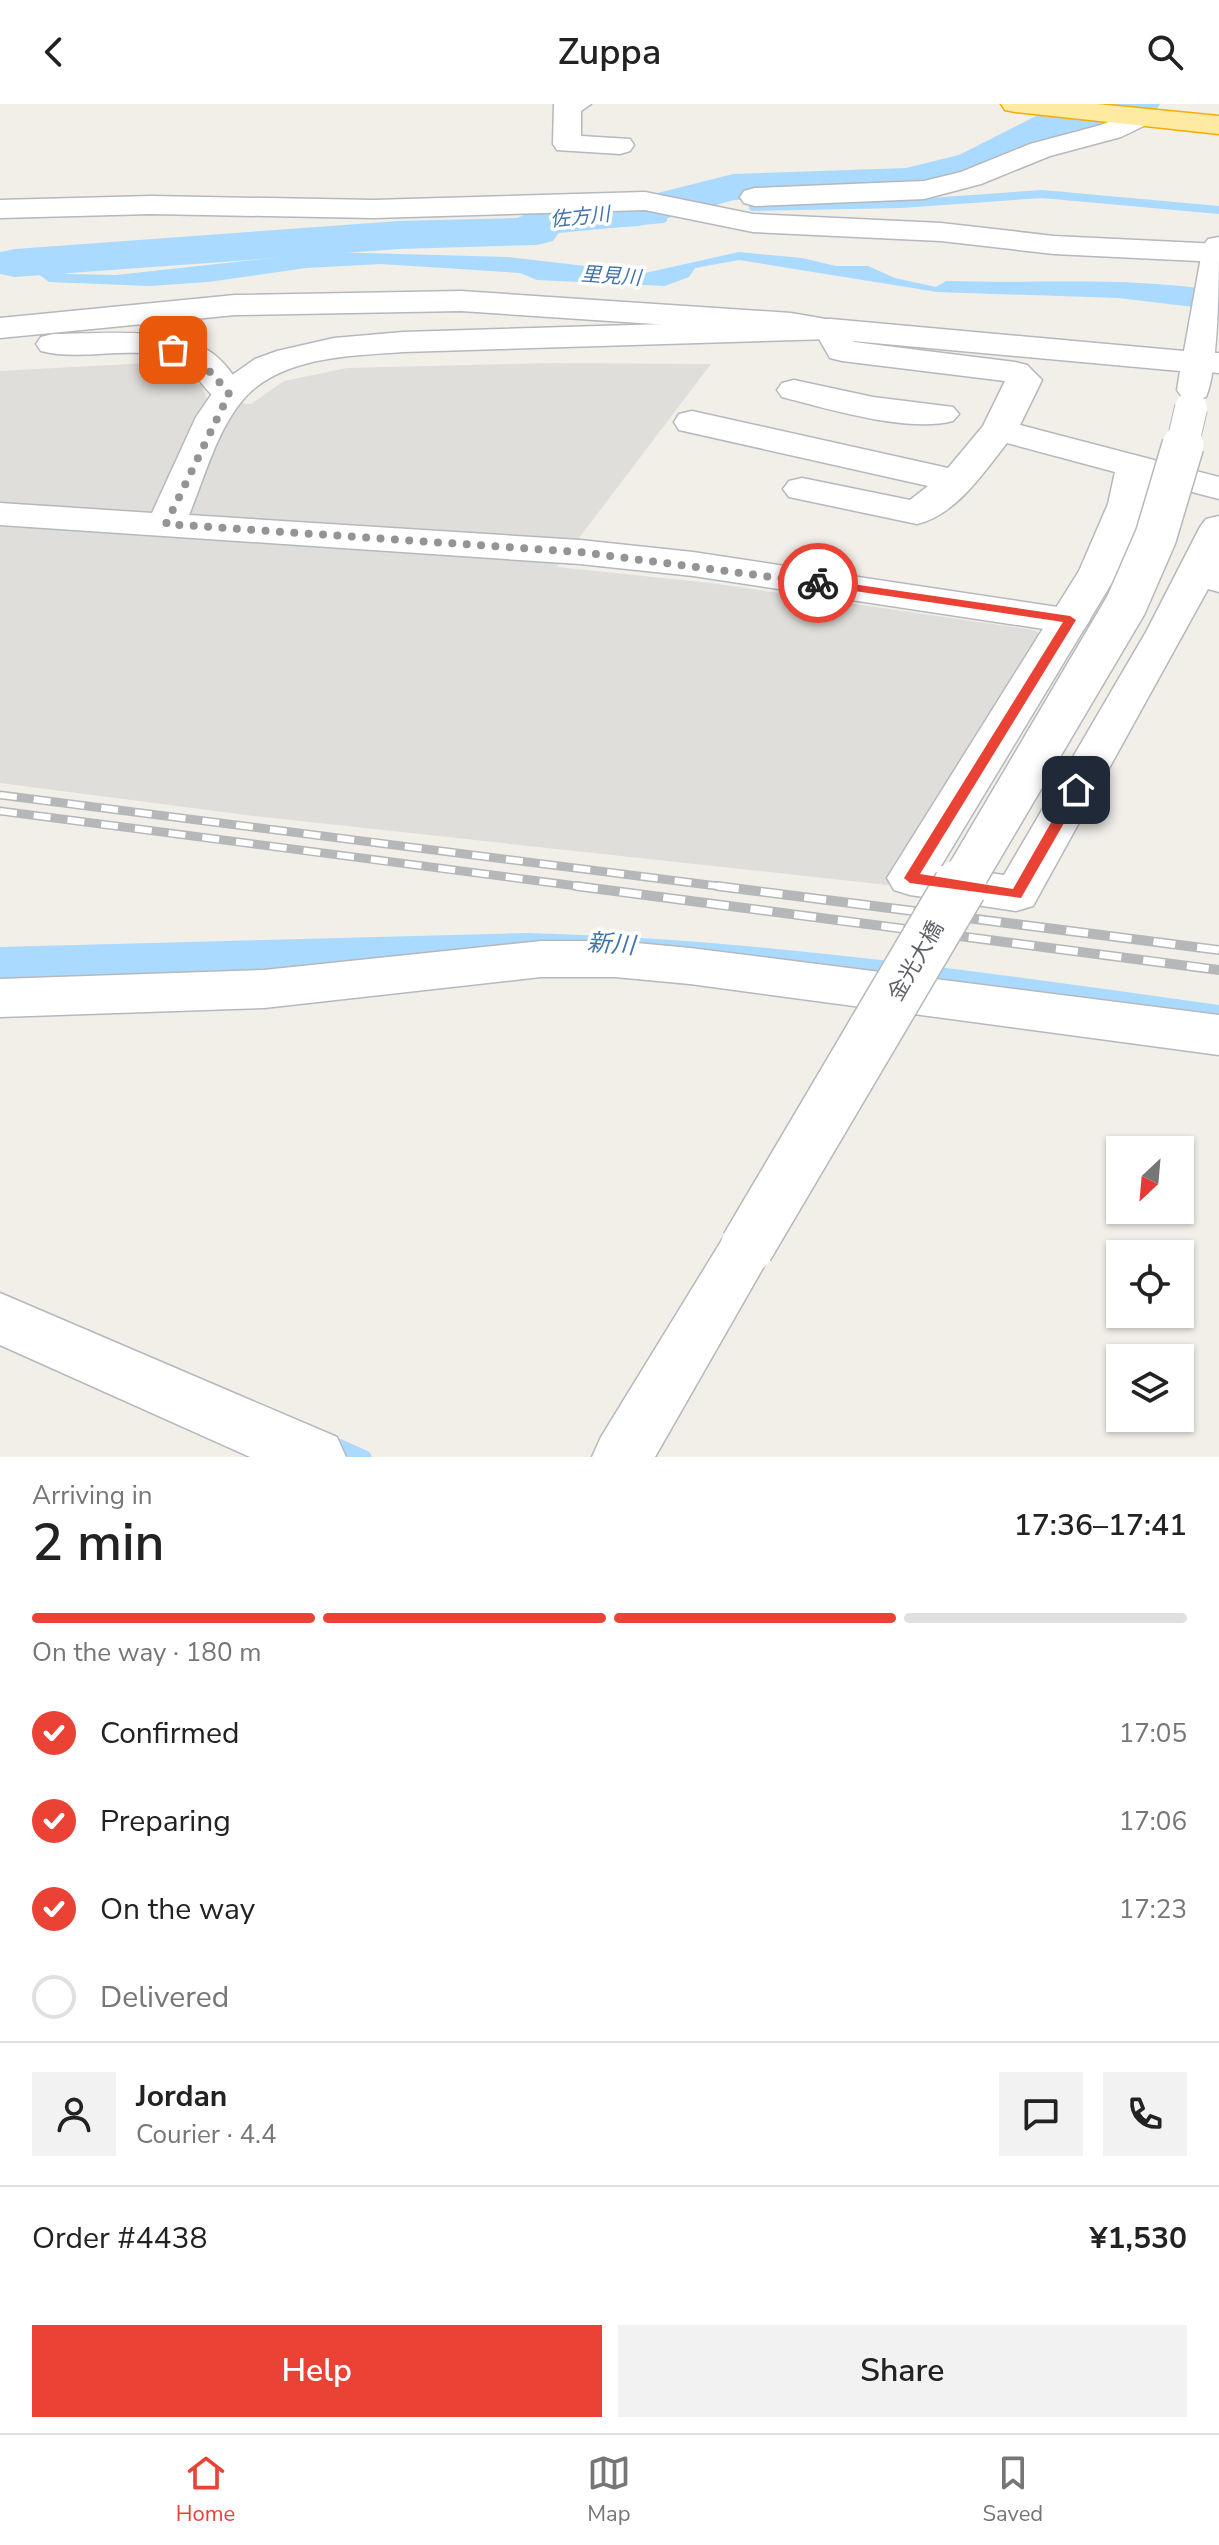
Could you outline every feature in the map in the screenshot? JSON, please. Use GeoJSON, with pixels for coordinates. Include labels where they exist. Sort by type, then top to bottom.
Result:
{"type":"FeatureCollection","features":[{"type":"Feature","properties":{"kind":"highway"},"geometry":{"type":"LineString","coordinates":[[1015,104],[1219,125]]}},
{"type":"Feature","properties":{"kind":"street"},"geometry":{"type":"LineString","coordinates":[[577,104],[567,105],[567,144],[620,145]]}},
{"type":"Feature","properties":{"kind":"street"},"geometry":{"type":"LineString","coordinates":[[700,212],[753,197],[924,190],[971,178],[1040,150],[1111,131],[1134,116]]}},
{"type":"Feature","properties":{"kind":"street"},"geometry":{"type":"LineString","coordinates":[[0,206],[374,209],[645,201],[753,223],[941,232],[1054,245],[1218,255]]}},
{"type":"Feature","properties":{"kind":"street","name":"金光大橋"},"geometry":{"type":"LineString","coordinates":[[622,1457],[1126,605],[1156,536],[1177,469],[1206,358],[1218,255]]}},
{"type":"Feature","properties":{"kind":"street"},"geometry":{"type":"LineString","coordinates":[[0,328],[235,305],[461,301],[735,318],[831,329],[1206,358]]}},
{"type":"Feature","properties":{"kind":"street"},"geometry":{"type":"LineString","coordinates":[[166,524],[229,394],[255,372],[292,358],[339,347],[403,342],[831,329]]}},
{"type":"Feature","properties":{"kind":"street"},"geometry":{"type":"LineString","coordinates":[[802,489],[917,513],[957,481],[999,430],[1025,380],[1015,372],[842,351],[831,329]]}},
{"type":"Feature","properties":{"kind":"street"},"geometry":{"type":"LineString","coordinates":[[0,343],[173,350],[194,357],[229,394]]}},
{"type":"Feature","properties":{"kind":"street"},"geometry":{"type":"LineString","coordinates":[[760,437],[802,378],[873,408],[941,414]]}},
{"type":"Feature","properties":{"kind":"street"},"geometry":{"type":"LineString","coordinates":[[692,422],[957,481]]}},
{"type":"Feature","properties":{"kind":"street"},"geometry":{"type":"LineString","coordinates":[[999,430],[1219,488]]}},
{"type":"Feature","properties":{"kind":"street"},"geometry":{"type":"LineString","coordinates":[[1135,465],[1127,504],[1099,571],[910,878],[1016,894],[1166,632],[1207,577],[1219,527]]}},
{"type":"Feature","properties":{"kind":"street"},"geometry":{"type":"LineString","coordinates":[[0,514],[580,552],[693,564],[1166,632]]}},
{"type":"Feature","properties":{"kind":"street"},"geometry":{"type":"LineString","coordinates":[[0,998],[264,989],[541,959],[615,959],[734,971],[1219,1035]]}},
{"type":"Feature","properties":{"kind":"street"},"geometry":{"type":"LineString","coordinates":[[0,1318],[316,1457]]}},
{"type":"Feature","properties":{"kind":"shaded area"},"geometry":{"type":"Polygon","coordinates":[[[148,363],[185,374],[202,386],[208,401],[251,404],[284,381],[347,368],[552,363],[711,364],[557,567],[711,583],[1034,630],[1045,637],[888,885],[254,816],[0,783],[0,371],[148,363]]]}},
{"type":"Feature","properties":{"kind":"water","name":"里見川"},"geometry":{"type":"Polygon","coordinates":[[[328,252],[508,257],[611,269],[627,275],[739,252],[802,258],[836,266],[868,266],[895,278],[936,287],[946,281],[1117,282],[1185,286],[1219,291],[1219,310],[1118,298],[937,292],[739,260],[695,268],[689,277],[665,286],[537,280],[520,273],[381,264],[306,268],[208,282],[150,286],[49,282],[37,273],[24,276],[0,272],[0,261],[43,257],[41,261],[52,269],[67,274],[116,275],[328,252]]]}},
{"type":"Feature","properties":{"kind":"water","name":"新川"},"geometry":{"type":"Polygon","coordinates":[[[527,933],[701,942],[874,959],[1219,1005],[1219,1017],[946,980],[669,951],[0,985],[0,947],[527,933]]]}},
{"type":"Feature","properties":{"kind":"waterway","name":"佐方川"},"geometry":{"type":"LineString","coordinates":[[15,263],[399,235],[537,231],[534,226],[550,218],[639,212],[733,187],[906,181],[974,164],[1059,121],[1139,104]]}},
{"type":"Feature","properties":{"kind":"waterway"},"geometry":{"type":"LineString","coordinates":[[753,207],[901,204],[1042,194],[1219,210]]}},
{"type":"Feature","properties":{"kind":"waterway"},"geometry":{"type":"LineString","coordinates":[[537,231],[663,219]]}},
{"type":"Feature","properties":{"kind":"waterway"},"geometry":{"type":"LineString","coordinates":[[329,1441],[365,1457]]}},
{"type":"Feature","properties":{"kind":"railway"},"geometry":{"type":"LineString","coordinates":[[0,795],[733,888]]}},
{"type":"Feature","properties":{"kind":"railway"},"geometry":{"type":"LineString","coordinates":[[0,811],[592,888]]}},
{"type":"Feature","properties":{"kind":"railway"},"geometry":{"type":"LineString","coordinates":[[576,886],[1219,970]]}},
{"type":"Feature","properties":{"kind":"railway"},"geometry":{"type":"LineString","coordinates":[[717,886],[1219,950]]}},
{"type":"Feature","properties":{"kind":"way so far"},"geometry":{"type":"LineString","coordinates":[[173,350],[194,357],[229,394],[166,524],[580,552],[693,564],[818,583]]}},
{"type":"Feature","properties":{"kind":"route"},"geometry":{"type":"LineString","coordinates":[[818,583],[1070,620],[910,878],[1016,894],[1076,790]]}}]}
